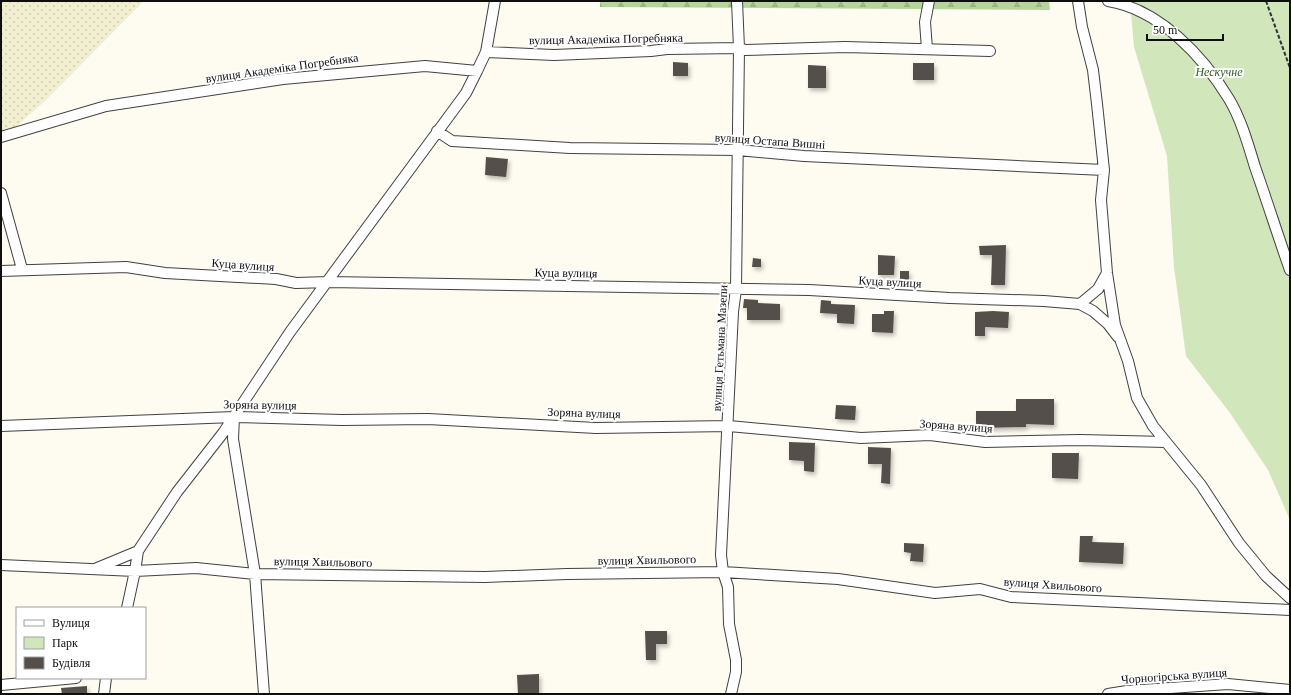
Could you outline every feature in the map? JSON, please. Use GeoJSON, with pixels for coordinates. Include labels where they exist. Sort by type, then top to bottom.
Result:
{"type":"FeatureCollection","features":[{"type":"Feature","properties":{"kind":"street"},"geometry":{"type":"LineString","coordinates":[[127,607],[138,551],[177,492],[234,417],[290,332],[329,282],[364,230],[466,93],[486,52],[495,1]]}},
{"type":"Feature","properties":{"kind":"street","name":"вулиця Гетьмана Мазепи"},"geometry":{"type":"LineString","coordinates":[[731,694],[736,672],[736,660],[729,624],[728,587],[723,572],[721,555],[733,312],[736,289],[739,48],[738,1]]}},
{"type":"Feature","properties":{"kind":"street"},"geometry":{"type":"LineString","coordinates":[[927,49],[925,22],[929,1]]}},
{"type":"Feature","properties":{"kind":"street"},"geometry":{"type":"LineString","coordinates":[[1078,1],[1082,27],[1094,70],[1104,170],[1101,200],[1106,273],[1118,336],[1128,361],[1137,398],[1153,426],[1201,485],[1255,563],[1290,598]]}},
{"type":"Feature","properties":{"kind":"street"},"geometry":{"type":"LineString","coordinates":[[1108,1],[1122,3],[1142,10],[1167,28],[1206,66],[1229,100],[1244,133],[1290,270]]}},
{"type":"Feature","properties":{"kind":"street","name":"вулиця Академіка Погребняка"},"geometry":{"type":"LineString","coordinates":[[486,52],[554,55],[651,52],[667,49],[739,48],[745,50],[845,47],[990,51]]}},
{"type":"Feature","properties":{"kind":"street","name":"вулиця Академіка Погребняка"},"geometry":{"type":"LineString","coordinates":[[1,137],[106,106],[283,79],[425,66],[477,71]]}},
{"type":"Feature","properties":{"kind":"street","name":"вулиця Остапа Вишні"},"geometry":{"type":"LineString","coordinates":[[437,131],[452,141],[460,142],[570,148],[738,150],[804,156],[1104,170]]}},
{"type":"Feature","properties":{"kind":"street"},"geometry":{"type":"LineString","coordinates":[[1,193],[22,269]]}},
{"type":"Feature","properties":{"kind":"street","name":"Куца вулиця"},"geometry":{"type":"LineString","coordinates":[[1,271],[22,269],[126,267],[165,273],[276,280],[296,283],[329,282],[809,290],[1080,304],[1093,311],[1108,324],[1118,336]]}},
{"type":"Feature","properties":{"kind":"street"},"geometry":{"type":"LineString","coordinates":[[1080,304],[1098,289],[1106,273]]}},
{"type":"Feature","properties":{"kind":"street"},"geometry":{"type":"LineString","coordinates":[[234,417],[233,439],[255,574],[264,694]]}},
{"type":"Feature","properties":{"kind":"street","name":"Зоряна вулиця"},"geometry":{"type":"LineString","coordinates":[[1,426],[234,417],[342,420],[428,419],[596,428],[728,426],[861,438],[930,435],[985,442],[1080,440],[1166,442]]}},
{"type":"Feature","properties":{"kind":"street"},"geometry":{"type":"LineString","coordinates":[[94,569],[138,551]]}},
{"type":"Feature","properties":{"kind":"street","name":"вулиця Хвильового"},"geometry":{"type":"LineString","coordinates":[[1,565],[135,571],[196,568],[255,574],[485,577],[567,574],[723,572],[838,579],[935,593],[980,589],[1011,597],[1290,610]]}},
{"type":"Feature","properties":{"kind":"street"},"geometry":{"type":"LineString","coordinates":[[1,685],[65,679]]}},
{"type":"Feature","properties":{"kind":"street"},"geometry":{"type":"LineString","coordinates":[[104,694],[105,679]]}},
{"type":"Feature","properties":{"kind":"street","name":"Чорногірська вулиця"},"geometry":{"type":"LineString","coordinates":[[1108,694],[1128,691],[1228,684],[1290,690]]}},
{"type":"Feature","properties":{"kind":"path"},"geometry":{"type":"LineString","coordinates":[[1266,1],[1290,68]]}},
{"type":"Feature","properties":{"kind":"shaded area"},"geometry":{"type":"Polygon","coordinates":[[[1,1],[144,1],[44,102],[1,140],[1,1]]]}},
{"type":"Feature","properties":{"kind":"green space"},"geometry":{"type":"Polygon","coordinates":[[[600,1],[1049,1],[1050,10],[600,7],[600,1]]]}},
{"type":"Feature","properties":{"kind":"green space","name":"Нескучне"},"geometry":{"type":"Polygon","coordinates":[[[1130,1],[1290,1],[1290,520],[1268,470],[1230,413],[1186,356],[1174,267],[1167,156],[1134,47],[1130,1]]]}},
{"type":"Feature","properties":{"kind":"building"},"geometry":{"type":"Polygon","coordinates":[[[673,62],[688,63],[688,76],[673,76],[673,62]]]}},
{"type":"Feature","properties":{"kind":"building"},"geometry":{"type":"Polygon","coordinates":[[[913,63],[934,63],[934,80],[913,80],[913,63]]]}},
{"type":"Feature","properties":{"kind":"building"},"geometry":{"type":"Polygon","coordinates":[[[808,65],[826,66],[826,88],[808,88],[808,65]]]}},
{"type":"Feature","properties":{"kind":"building"},"geometry":{"type":"Polygon","coordinates":[[[486,157],[508,159],[506,177],[485,175],[486,157]]]}},
{"type":"Feature","properties":{"kind":"building"},"geometry":{"type":"Polygon","coordinates":[[[1006,245],[1005,285],[991,285],[992,255],[980,255],[979,246],[1006,245]]]}},
{"type":"Feature","properties":{"kind":"building"},"geometry":{"type":"Polygon","coordinates":[[[878,255],[895,256],[894,275],[878,275],[878,255]]]}},
{"type":"Feature","properties":{"kind":"building"},"geometry":{"type":"Polygon","coordinates":[[[753,258],[761,259],[761,267],[752,267],[753,258]]]}},
{"type":"Feature","properties":{"kind":"building"},"geometry":{"type":"Polygon","coordinates":[[[900,271],[909,271],[909,286],[900,286],[900,271]]]}},
{"type":"Feature","properties":{"kind":"building"},"geometry":{"type":"Polygon","coordinates":[[[744,299],[758,300],[758,303],[780,304],[780,320],[747,320],[747,308],[743,308],[744,299]]]}},
{"type":"Feature","properties":{"kind":"building"},"geometry":{"type":"Polygon","coordinates":[[[821,300],[831,301],[831,304],[855,305],[854,324],[837,323],[837,314],[820,313],[821,300]]]}},
{"type":"Feature","properties":{"kind":"building"},"geometry":{"type":"Polygon","coordinates":[[[884,311],[894,311],[893,333],[872,332],[872,314],[884,314],[884,311]]]}},
{"type":"Feature","properties":{"kind":"building"},"geometry":{"type":"Polygon","coordinates":[[[975,312],[1009,312],[1008,328],[985,327],[985,336],[975,336],[975,312]]]}},
{"type":"Feature","properties":{"kind":"building"},"geometry":{"type":"Polygon","coordinates":[[[1016,399],[1054,399],[1054,425],[1026,424],[1026,427],[976,428],[976,411],[1016,411],[1016,399]]]}},
{"type":"Feature","properties":{"kind":"building"},"geometry":{"type":"Polygon","coordinates":[[[836,405],[856,406],[855,420],[835,419],[836,405]]]}},
{"type":"Feature","properties":{"kind":"building"},"geometry":{"type":"Polygon","coordinates":[[[789,442],[815,443],[814,472],[804,471],[804,461],[789,460],[789,442]]]}},
{"type":"Feature","properties":{"kind":"building"},"geometry":{"type":"Polygon","coordinates":[[[868,447],[891,448],[890,484],[881,483],[882,464],[868,464],[868,447]]]}},
{"type":"Feature","properties":{"kind":"building"},"geometry":{"type":"Polygon","coordinates":[[[1052,453],[1079,453],[1078,479],[1052,478],[1052,453]]]}},
{"type":"Feature","properties":{"kind":"building"},"geometry":{"type":"Polygon","coordinates":[[[1080,536],[1093,536],[1092,542],[1124,543],[1123,564],[1079,562],[1080,536]]]}},
{"type":"Feature","properties":{"kind":"building"},"geometry":{"type":"Polygon","coordinates":[[[904,543],[924,544],[923,562],[910,561],[911,553],[904,552],[904,543]]]}},
{"type":"Feature","properties":{"kind":"building"},"geometry":{"type":"Polygon","coordinates":[[[645,631],[667,631],[667,644],[656,644],[656,660],[646,660],[645,631]]]}},
{"type":"Feature","properties":{"kind":"building"},"geometry":{"type":"Polygon","coordinates":[[[539,674],[539,694],[518,694],[517,675],[539,674]]]}},
{"type":"Feature","properties":{"kind":"building"},"geometry":{"type":"Polygon","coordinates":[[[87,686],[87,694],[62,694],[61,688],[87,686]]]}}]}
